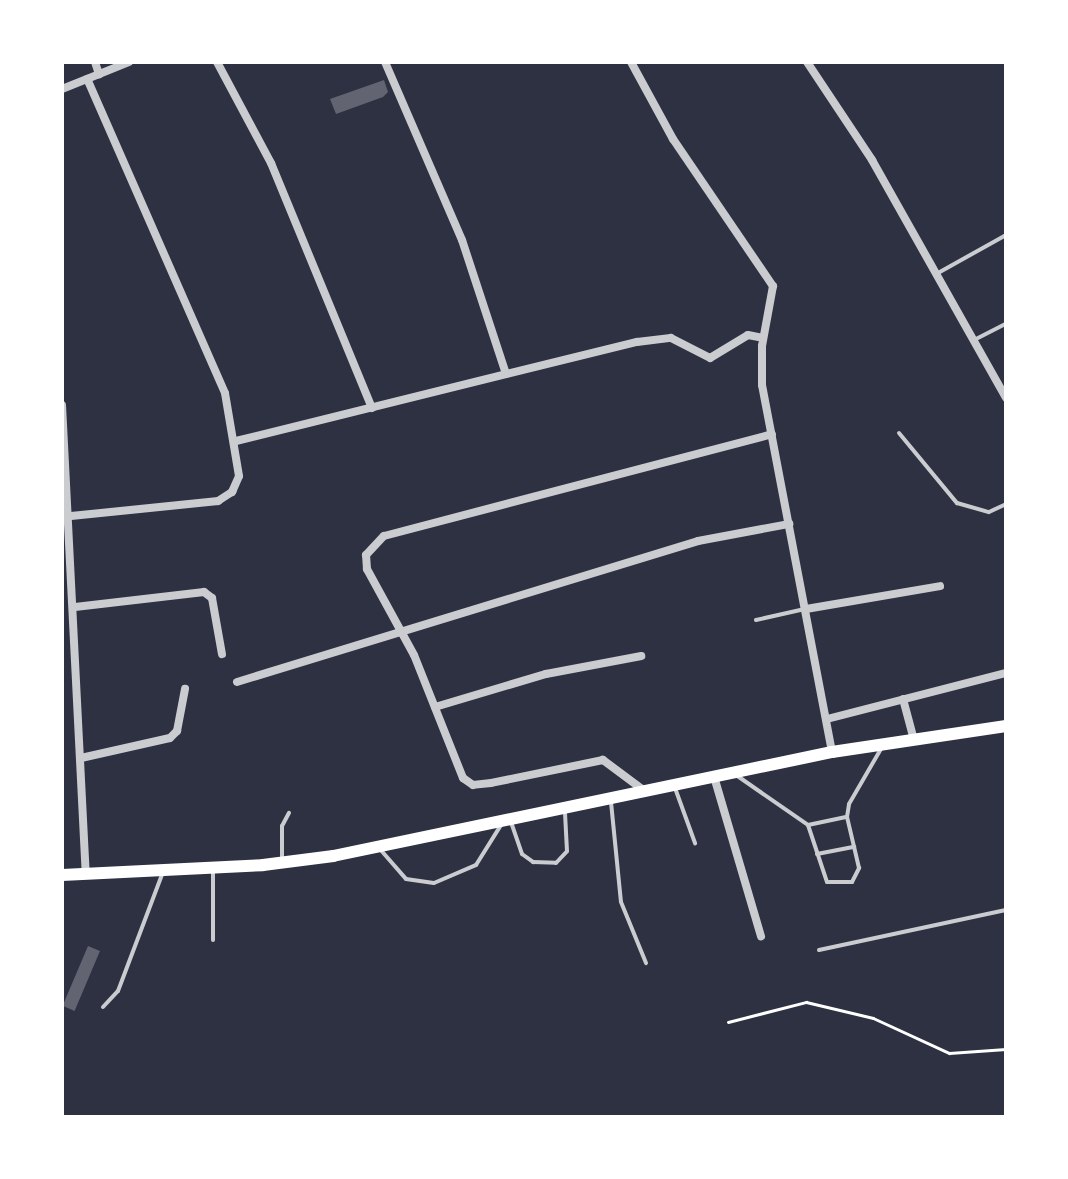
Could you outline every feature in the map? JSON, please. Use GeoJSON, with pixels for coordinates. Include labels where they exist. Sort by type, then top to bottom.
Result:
{"type":"FeatureCollection","features":[{"type":"Feature","properties":{"kind":"main road"},"geometry":{"type":"LineString","coordinates":[[62,875],[282,863],[715,780],[832,752],[1006,728]]}},
{"type":"Feature","properties":{"kind":"street"},"geometry":{"type":"LineString","coordinates":[[95,62],[99,74]]}},
{"type":"Feature","properties":{"kind":"street"},"geometry":{"type":"LineString","coordinates":[[62,89],[129,62]]}},
{"type":"Feature","properties":{"kind":"street"},"geometry":{"type":"LineString","coordinates":[[217,62],[271,163],[372,408]]}},
{"type":"Feature","properties":{"kind":"street"},"geometry":{"type":"LineString","coordinates":[[385,62],[462,240],[506,374]]}},
{"type":"Feature","properties":{"kind":"street"},"geometry":{"type":"LineString","coordinates":[[631,62],[681,151],[773,286],[763,338],[761,375],[832,752]]}},
{"type":"Feature","properties":{"kind":"street"},"geometry":{"type":"LineString","coordinates":[[807,62],[938,273],[1006,398]]}},
{"type":"Feature","properties":{"kind":"street"},"geometry":{"type":"LineString","coordinates":[[71,516],[224,498],[239,476],[236,441],[227,399],[192,309],[87,79]]}},
{"type":"Feature","properties":{"kind":"street"},"geometry":{"type":"LineString","coordinates":[[236,441],[637,342],[671,338],[710,358],[748,335],[763,338]]}},
{"type":"Feature","properties":{"kind":"street"},"geometry":{"type":"LineString","coordinates":[[62,405],[71,516],[86,874]]}},
{"type":"Feature","properties":{"kind":"street"},"geometry":{"type":"LineString","coordinates":[[647,793],[603,760],[473,785],[463,778],[435,707],[366,563],[372,544],[384,536],[772,434]]}},
{"type":"Feature","properties":{"kind":"street"},"geometry":{"type":"LineString","coordinates":[[237,682],[399,629],[698,541],[789,524]]}},
{"type":"Feature","properties":{"kind":"street"},"geometry":{"type":"LineString","coordinates":[[806,609],[940,586]]}},
{"type":"Feature","properties":{"kind":"street"},"geometry":{"type":"LineString","coordinates":[[75,607],[204,592],[212,598],[222,654]]}},
{"type":"Feature","properties":{"kind":"street"},"geometry":{"type":"LineString","coordinates":[[435,707],[546,674],[641,656]]}},
{"type":"Feature","properties":{"kind":"street"},"geometry":{"type":"LineString","coordinates":[[827,719],[1006,673]]}},
{"type":"Feature","properties":{"kind":"street"},"geometry":{"type":"LineString","coordinates":[[81,758],[170,738],[177,731],[185,689]]}},
{"type":"Feature","properties":{"kind":"street"},"geometry":{"type":"LineString","coordinates":[[903,699],[914,740]]}},
{"type":"Feature","properties":{"kind":"street"},"geometry":{"type":"LineString","coordinates":[[715,780],[761,936]]}},
{"type":"Feature","properties":{"kind":"lane"},"geometry":{"type":"LineString","coordinates":[[938,273],[1006,235]]}},
{"type":"Feature","properties":{"kind":"lane"},"geometry":{"type":"LineString","coordinates":[[976,339],[1006,324]]}},
{"type":"Feature","properties":{"kind":"lane"},"geometry":{"type":"LineString","coordinates":[[899,433],[957,503],[989,512],[1006,504]]}},
{"type":"Feature","properties":{"kind":"lane"},"geometry":{"type":"LineString","coordinates":[[756,620],[806,609]]}},
{"type":"Feature","properties":{"kind":"lane"},"geometry":{"type":"LineString","coordinates":[[736,775],[808,825],[822,874],[833,885],[858,876],[847,817],[855,789],[883,745]]}},
{"type":"Feature","properties":{"kind":"lane"},"geometry":{"type":"LineString","coordinates":[[675,788],[695,843]]}},
{"type":"Feature","properties":{"kind":"lane"},"geometry":{"type":"LineString","coordinates":[[611,800],[621,902],[646,963]]}},
{"type":"Feature","properties":{"kind":"lane"},"geometry":{"type":"LineString","coordinates":[[507,820],[522,854],[533,862],[556,863],[567,851],[564,809]]}},
{"type":"Feature","properties":{"kind":"lane"},"geometry":{"type":"LineString","coordinates":[[282,863],[282,826],[289,813]]}},
{"type":"Feature","properties":{"kind":"lane"},"geometry":{"type":"LineString","coordinates":[[808,825],[847,817]]}},
{"type":"Feature","properties":{"kind":"lane"},"geometry":{"type":"LineString","coordinates":[[378,846],[406,879],[434,883],[476,865],[491,849],[507,820]]}},
{"type":"Feature","properties":{"kind":"lane"},"geometry":{"type":"LineString","coordinates":[[816,854],[854,847]]}},
{"type":"Feature","properties":{"kind":"lane"},"geometry":{"type":"LineString","coordinates":[[213,868],[213,940]]}},
{"type":"Feature","properties":{"kind":"lane"},"geometry":{"type":"LineString","coordinates":[[103,1007],[118,991],[164,870]]}},
{"type":"Feature","properties":{"kind":"lane"},"geometry":{"type":"LineString","coordinates":[[819,950],[1006,910]]}},
{"type":"Feature","properties":{"kind":"path"},"geometry":{"type":"LineString","coordinates":[[728,1022],[806,1002],[873,1018],[949,1053],[1006,1049]]}},
{"type":"Feature","properties":{"kind":"building"},"geometry":{"type":"Polygon","coordinates":[[[384,80],[388,92],[383,97],[336,114],[330,99],[384,80]]]}},
{"type":"Feature","properties":{"kind":"building"},"geometry":{"type":"Polygon","coordinates":[[[88,946],[100,951],[75,1011],[63,1006],[88,946]]]}}]}
